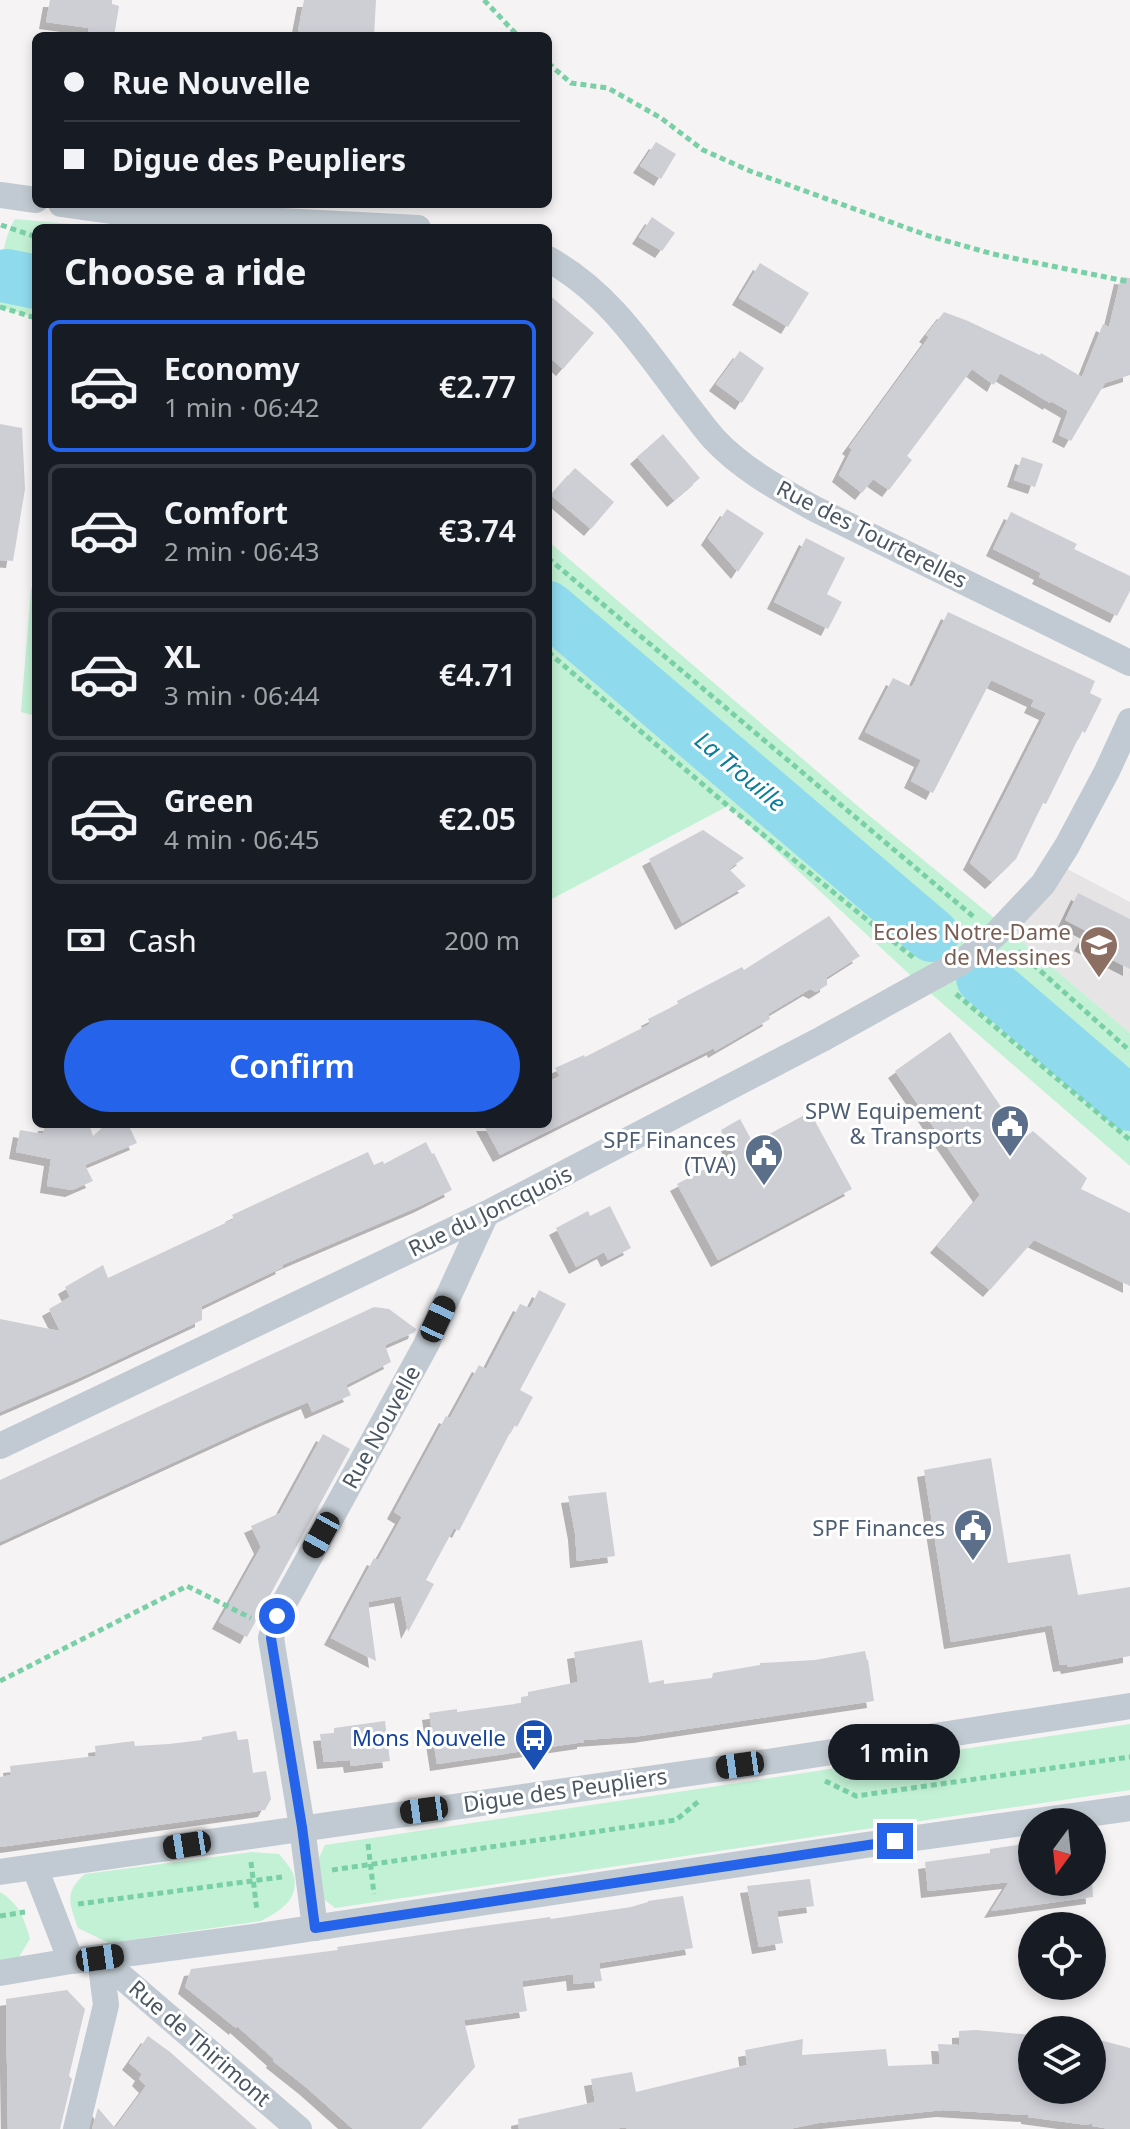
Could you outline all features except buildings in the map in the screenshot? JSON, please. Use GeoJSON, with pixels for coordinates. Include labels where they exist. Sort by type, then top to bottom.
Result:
{"type":"FeatureCollection","features":[{"type":"Feature","properties":{"kind":"street"},"geometry":{"type":"LineString","coordinates":[[0,195],[32,199]]}},
{"type":"Feature","properties":{"kind":"street"},"geometry":{"type":"LineString","coordinates":[[89,208],[125,213],[340,224]]}},
{"type":"Feature","properties":{"kind":"street","name":"Rue des Tourterelles"},"geometry":{"type":"LineString","coordinates":[[552,261],[571,271],[599,294],[633,332],[714,439],[773,486],[1130,663]]}},
{"type":"Feature","properties":{"kind":"street","name":"Rue du Joncquois"},"geometry":{"type":"LineString","coordinates":[[0,1446],[486,1214],[822,1039],[963,961],[995,935],[1043,884],[1107,771],[1130,721]]}},
{"type":"Feature","properties":{"kind":"street","name":"Rue Nouvelle"},"geometry":{"type":"LineString","coordinates":[[315,1928],[271,1638],[277,1616],[426,1345],[486,1214]]}},
{"type":"Feature","properties":{"kind":"street","name":"Digue des Peupliers"},"geometry":{"type":"LineString","coordinates":[[0,1872],[767,1762],[1130,1706]]}},
{"type":"Feature","properties":{"kind":"street"},"geometry":{"type":"LineString","coordinates":[[0,1973],[1130,1808]]}},
{"type":"Feature","properties":{"kind":"street"},"geometry":{"type":"LineString","coordinates":[[35,1868],[71,1961]]}},
{"type":"Feature","properties":{"kind":"street"},"geometry":{"type":"LineString","coordinates":[[76,2129],[106,2005],[100,1958]]}},
{"type":"Feature","properties":{"kind":"street","name":"Rue de Thirimont"},"geometry":{"type":"LineString","coordinates":[[100,1958],[299,2129]]}},
{"type":"Feature","properties":{"kind":"path"},"geometry":{"type":"LineString","coordinates":[[484,0],[514,32]]}},
{"type":"Feature","properties":{"kind":"path"},"geometry":{"type":"LineString","coordinates":[[552,66],[571,83],[608,88],[661,118],[703,150],[750,171],[941,240],[1130,282]]}},
{"type":"Feature","properties":{"kind":"path"},"geometry":{"type":"LineString","coordinates":[[0,225],[32,236]]}},
{"type":"Feature","properties":{"kind":"path"},"geometry":{"type":"LineString","coordinates":[[0,307],[32,317]]}},
{"type":"Feature","properties":{"kind":"path"},"geometry":{"type":"LineString","coordinates":[[552,561],[1015,949],[1130,1051]]}},
{"type":"Feature","properties":{"kind":"path"},"geometry":{"type":"LineString","coordinates":[[552,655],[1130,1140]]}},
{"type":"Feature","properties":{"kind":"path"},"geometry":{"type":"LineString","coordinates":[[0,1681],[187,1586],[274,1629]]}},
{"type":"Feature","properties":{"kind":"path"},"geometry":{"type":"LineString","coordinates":[[817,1777],[856,1796],[1130,1757]]}},
{"type":"Feature","properties":{"kind":"path"},"geometry":{"type":"LineString","coordinates":[[0,1916],[676,1820],[705,1796]]}},
{"type":"Feature","properties":{"kind":"path"},"geometry":{"type":"LineString","coordinates":[[364,1819],[377,1918]]}},
{"type":"Feature","properties":{"kind":"path"},"geometry":{"type":"LineString","coordinates":[[247,1835],[260,1936]]}},
{"type":"Feature","properties":{"kind":"shaded area","name":"Ecoles Notre-Dame de Messines"},"geometry":{"type":"Polygon","coordinates":[[[1056,863],[1130,902],[1130,1033],[1004,926],[1056,863]]]}},
{"type":"Feature","properties":{"kind":"green space"},"geometry":{"type":"Polygon","coordinates":[[[15,219],[71,224],[32,224],[32,317],[0,307],[1,273],[15,219]]]}},
{"type":"Feature","properties":{"kind":"green space"},"geometry":{"type":"Polygon","coordinates":[[[552,544],[860,808],[1130,1033],[1130,1166],[921,985],[728,806],[552,899],[552,544]]]}},
{"type":"Feature","properties":{"kind":"green space"},"geometry":{"type":"Polygon","coordinates":[[[31,588],[32,715],[21,712],[31,588]]]}},
{"type":"Feature","properties":{"kind":"green space"},"geometry":{"type":"Polygon","coordinates":[[[1130,1724],[1130,1790],[335,1908],[321,1897],[318,1860],[325,1845],[1130,1724]]]}},
{"type":"Feature","properties":{"kind":"green space"},"geometry":{"type":"Polygon","coordinates":[[[252,1852],[279,1854],[294,1876],[291,1899],[261,1921],[109,1943],[78,1928],[70,1899],[74,1887],[85,1874],[252,1852]]]}},
{"type":"Feature","properties":{"kind":"green space"},"geometry":{"type":"Polygon","coordinates":[[[0,1892],[20,1912],[30,1939],[17,1960],[0,1962],[0,1892]]]}},
{"type":"Feature","properties":{"kind":"waterway","name":"La Trouille"},"geometry":{"type":"LineString","coordinates":[[7,276],[32,281]]}},
{"type":"Feature","properties":{"kind":"waterway","name":"La Trouille"},"geometry":{"type":"LineString","coordinates":[[552,611],[932,935]]}},
{"type":"Feature","properties":{"kind":"waterway","name":"La Trouille"},"geometry":{"type":"LineString","coordinates":[[983,978],[1130,1104]]}},
{"type":"Feature","properties":{"kind":"place","name":"Ecoles Notre-Dame de Messines"},"geometry":{"type":"Point","coordinates":[1099,979]}},
{"type":"Feature","properties":{"kind":"place","name":"SPW Equipement & Transports"},"geometry":{"type":"Point","coordinates":[1010,1158]}},
{"type":"Feature","properties":{"kind":"place","name":"SPF Finances (TVA)"},"geometry":{"type":"Point","coordinates":[764,1187]}},
{"type":"Feature","properties":{"kind":"place","name":"SPF Finances"},"geometry":{"type":"Point","coordinates":[973,1562]}},
{"type":"Feature","properties":{"kind":"place","name":"Mons Nouvelle"},"geometry":{"type":"Point","coordinates":[534,1772]}},
{"type":"Feature","properties":{"kind":"route"},"geometry":{"type":"LineString","coordinates":[[277,1616],[271,1638],[315,1928],[895,1841]]}}]}
